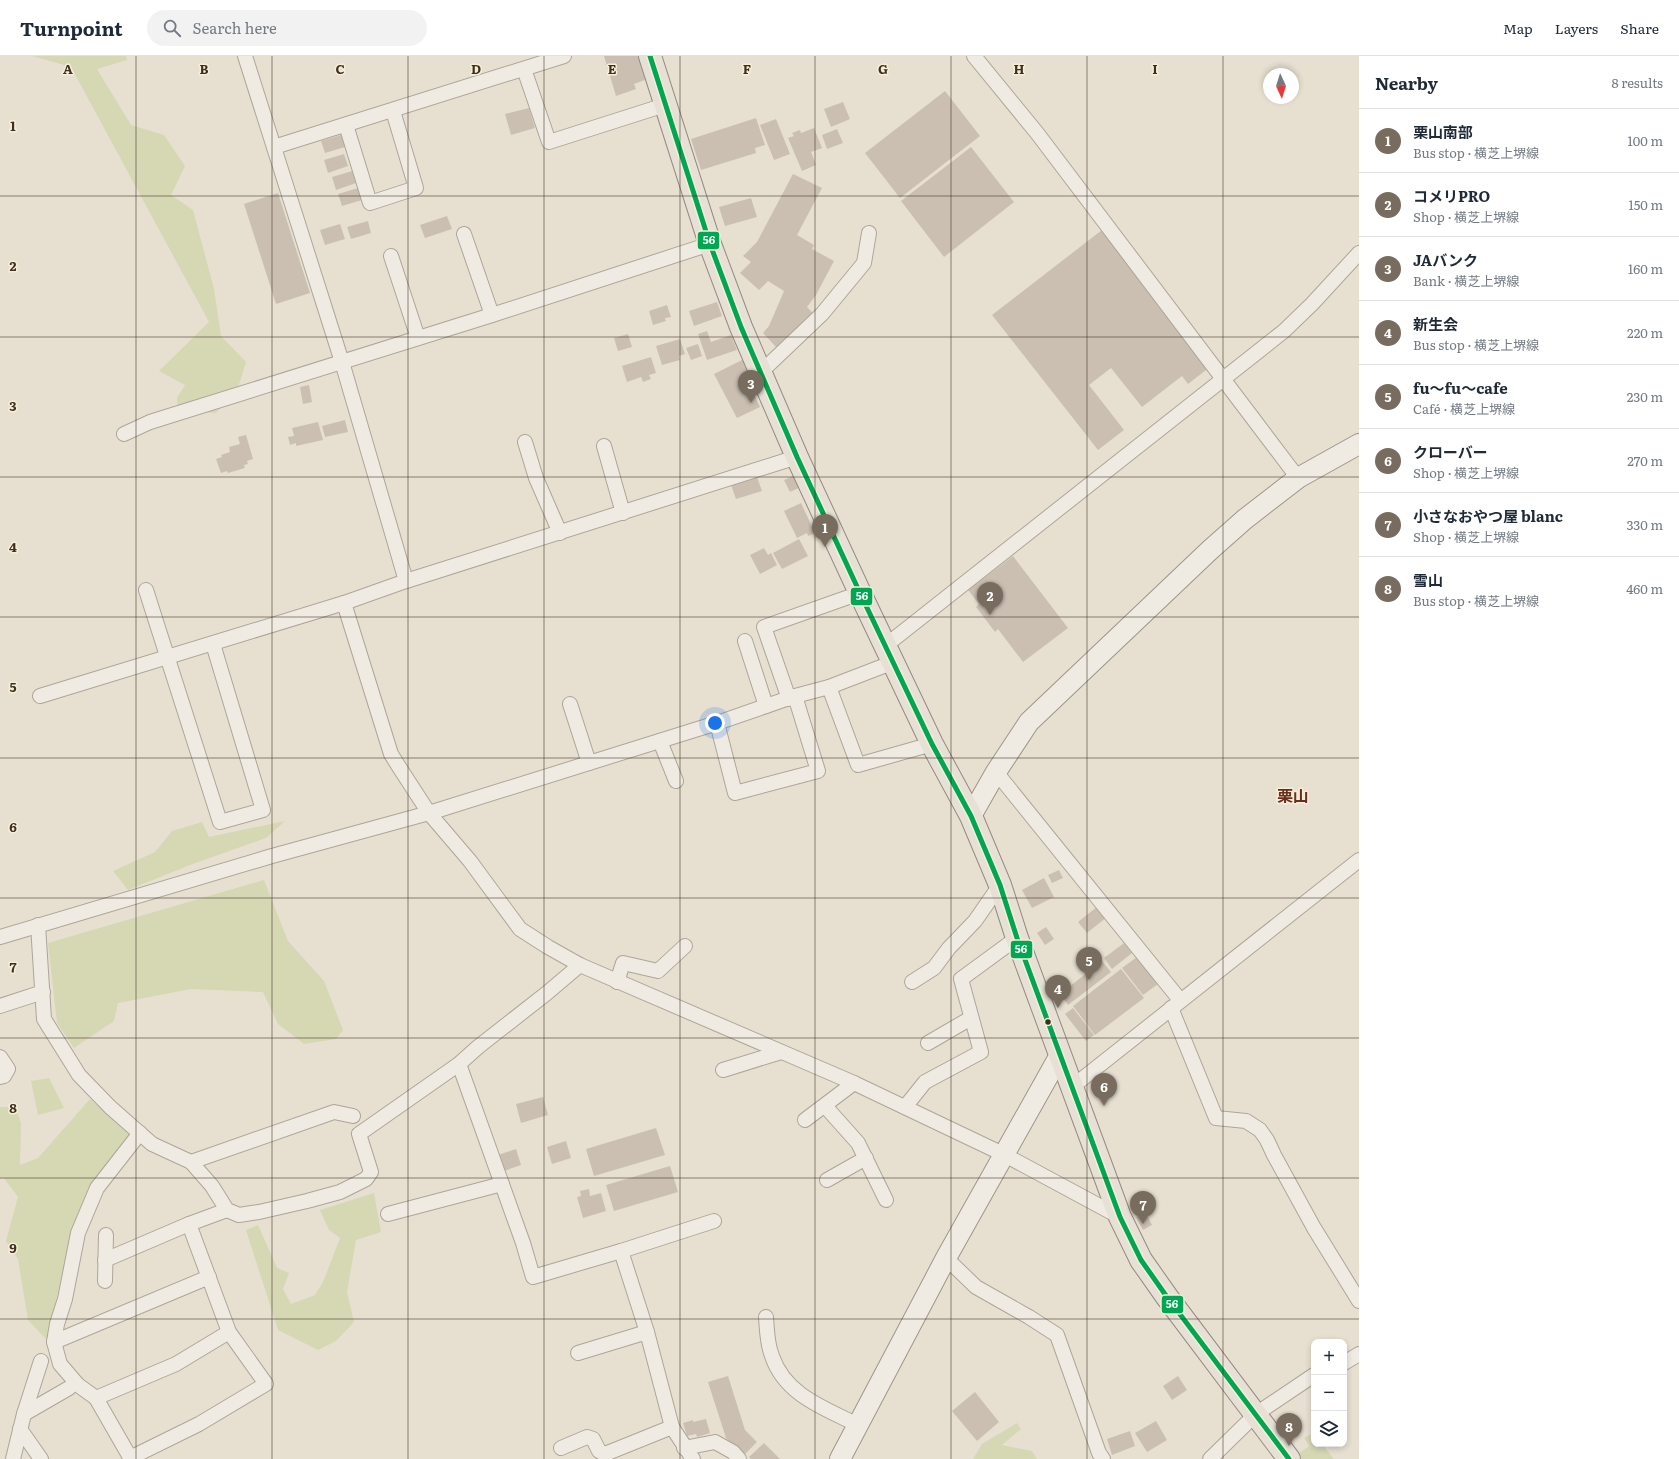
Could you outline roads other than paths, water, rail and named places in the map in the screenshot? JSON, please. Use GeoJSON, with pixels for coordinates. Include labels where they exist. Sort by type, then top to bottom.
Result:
{"type":"FeatureCollection","features":[{"type":"Feature","properties":{"kind":"main road"},"geometry":{"type":"LineString","coordinates":[[650,56],[710,244],[741,327],[860,593],[932,744],[971,816],[1000,885],[1017,938],[1120,1217],[1141,1260],[1289,1459]]}},
{"type":"Feature","properties":{"kind":"street"},"geometry":{"type":"LineString","coordinates":[[245,56],[342,362],[406,581]]}},
{"type":"Feature","properties":{"kind":"street"},"geometry":{"type":"LineString","coordinates":[[274,147],[393,111],[564,56]]}},
{"type":"Feature","properties":{"kind":"street"},"geometry":{"type":"LineString","coordinates":[[974,56],[1037,133],[1222,380],[1298,478]]}},
{"type":"Feature","properties":{"kind":"street"},"geometry":{"type":"LineString","coordinates":[[524,69],[549,142],[665,105]]}},
{"type":"Feature","properties":{"kind":"street"},"geometry":{"type":"LineString","coordinates":[[346,125],[370,202],[416,188],[393,111]]}},
{"type":"Feature","properties":{"kind":"street"},"geometry":{"type":"LineString","coordinates":[[761,372],[822,314],[864,264],[869,233]]}},
{"type":"Feature","properties":{"kind":"street"},"geometry":{"type":"LineString","coordinates":[[464,234],[492,316]]}},
{"type":"Feature","properties":{"kind":"street"},"geometry":{"type":"LineString","coordinates":[[124,434],[150,422],[492,316],[710,244]]}},
{"type":"Feature","properties":{"kind":"street"},"geometry":{"type":"LineString","coordinates":[[0,937],[279,854],[429,813],[717,723],[792,697],[829,687],[890,654],[1222,380],[1284,331],[1312,304],[1359,253]]}},
{"type":"Feature","properties":{"kind":"street"},"geometry":{"type":"LineString","coordinates":[[391,256],[418,338]]}},
{"type":"Feature","properties":{"kind":"street"},"geometry":{"type":"LineString","coordinates":[[525,442],[536,478],[560,533]]}},
{"type":"Feature","properties":{"kind":"street"},"geometry":{"type":"LineString","coordinates":[[971,816],[996,772],[1029,722],[1210,550],[1245,519],[1298,478],[1359,444]]}},
{"type":"Feature","properties":{"kind":"street"},"geometry":{"type":"LineString","coordinates":[[604,446],[623,513]]}},
{"type":"Feature","properties":{"kind":"street"},"geometry":{"type":"LineString","coordinates":[[40,696],[344,603],[406,581],[798,457]]}},
{"type":"Feature","properties":{"kind":"street"},"geometry":{"type":"LineString","coordinates":[[146,590],[220,822],[263,810],[213,644]]}},
{"type":"Feature","properties":{"kind":"street"},"geometry":{"type":"LineString","coordinates":[[717,723],[734,793],[818,770],[792,697],[764,627],[860,593]]}},
{"type":"Feature","properties":{"kind":"street"},"geometry":{"type":"LineString","coordinates":[[344,603],[390,754],[429,813],[470,861],[520,929],[580,965],[854,1083],[1003,1154],[1120,1217]]}},
{"type":"Feature","properties":{"kind":"street"},"geometry":{"type":"LineString","coordinates":[[745,641],[766,706]]}},
{"type":"Feature","properties":{"kind":"street"},"geometry":{"type":"LineString","coordinates":[[829,687],[858,766],[932,744]]}},
{"type":"Feature","properties":{"kind":"street"},"geometry":{"type":"LineString","coordinates":[[570,704],[589,763]]}},
{"type":"Feature","properties":{"kind":"street"},"geometry":{"type":"LineString","coordinates":[[660,741],[676,781]]}},
{"type":"Feature","properties":{"kind":"street"},"geometry":{"type":"LineString","coordinates":[[996,772],[1176,1004],[1216,1118],[1246,1121],[1260,1130],[1267,1140],[1314,1228],[1359,1301]]}},
{"type":"Feature","properties":{"kind":"street"},"geometry":{"type":"LineString","coordinates":[[1072,1087],[1176,1004],[1241,955],[1359,860]]}},
{"type":"Feature","properties":{"kind":"street"},"geometry":{"type":"LineString","coordinates":[[912,982],[934,968],[949,948],[975,921],[1000,885]]}},
{"type":"Feature","properties":{"kind":"street"},"geometry":{"type":"LineString","coordinates":[[38,925],[44,1019],[79,1075],[110,1107],[152,1144],[192,1162],[212,1186],[227,1210],[239,1215],[259,1212],[340,1192],[366,1179],[371,1172],[359,1134],[459,1064],[580,965]]}},
{"type":"Feature","properties":{"kind":"street"},"geometry":{"type":"LineString","coordinates":[[905,1107],[925,1082],[980,1052],[960,979],[1017,938]]}},
{"type":"Feature","properties":{"kind":"street"},"geometry":{"type":"LineString","coordinates":[[617,982],[623,963],[658,971],[685,946]]}},
{"type":"Feature","properties":{"kind":"street"},"geometry":{"type":"LineString","coordinates":[[0,1006],[42,992]]}},
{"type":"Feature","properties":{"kind":"street"},"geometry":{"type":"LineString","coordinates":[[928,1043],[971,1018]]}},
{"type":"Feature","properties":{"kind":"street"},"geometry":{"type":"LineString","coordinates":[[723,1070],[781,1052]]}},
{"type":"Feature","properties":{"kind":"street"},"geometry":{"type":"LineString","coordinates":[[840,1459],[946,1258],[1003,1154],[1060,1055]]}},
{"type":"Feature","properties":{"kind":"street"},"geometry":{"type":"LineString","coordinates":[[0,1057],[8,1069],[4,1076],[0,1077]]}},
{"type":"Feature","properties":{"kind":"street"},"geometry":{"type":"LineString","coordinates":[[459,1064],[523,1243],[533,1277],[714,1222]]}},
{"type":"Feature","properties":{"kind":"street"},"geometry":{"type":"LineString","coordinates":[[805,1120],[854,1083]]}},
{"type":"Feature","properties":{"kind":"street"},"geometry":{"type":"LineString","coordinates":[[825,1106],[858,1142],[886,1200]]}},
{"type":"Feature","properties":{"kind":"street"},"geometry":{"type":"LineString","coordinates":[[192,1162],[334,1112],[353,1116]]}},
{"type":"Feature","properties":{"kind":"street"},"geometry":{"type":"LineString","coordinates":[[140,1133],[97,1188],[78,1233],[72,1267],[54,1342],[60,1364],[78,1385],[96,1398],[131,1459],[199,1424],[266,1384],[230,1332],[189,1224]]}},
{"type":"Feature","properties":{"kind":"street"},"geometry":{"type":"LineString","coordinates":[[827,1180],[866,1158]]}},
{"type":"Feature","properties":{"kind":"street"},"geometry":{"type":"LineString","coordinates":[[388,1214],[502,1184]]}},
{"type":"Feature","properties":{"kind":"street"},"geometry":{"type":"LineString","coordinates":[[105,1260],[189,1224],[227,1210]]}},
{"type":"Feature","properties":{"kind":"street"},"geometry":{"type":"LineString","coordinates":[[105,1281],[106,1235]]}},
{"type":"Feature","properties":{"kind":"street"},"geometry":{"type":"LineString","coordinates":[[621,1251],[647,1332],[672,1427],[689,1453],[715,1442],[733,1452],[739,1459]]}},
{"type":"Feature","properties":{"kind":"street"},"geometry":{"type":"LineString","coordinates":[[946,1258],[976,1287],[1029,1317],[1057,1335],[1099,1453],[1103,1459]]}},
{"type":"Feature","properties":{"kind":"street"},"geometry":{"type":"LineString","coordinates":[[54,1342],[209,1277]]}},
{"type":"Feature","properties":{"kind":"street"},"geometry":{"type":"LineString","coordinates":[[766,1317],[772,1356],[783,1378],[797,1393],[809,1401],[858,1425]]}},
{"type":"Feature","properties":{"kind":"street"},"geometry":{"type":"LineString","coordinates":[[96,1398],[176,1364],[230,1332]]}},
{"type":"Feature","properties":{"kind":"street"},"geometry":{"type":"LineString","coordinates":[[578,1353],[647,1332]]}},
{"type":"Feature","properties":{"kind":"street"},"geometry":{"type":"LineString","coordinates":[[1347,1361],[1359,1354]]}},
{"type":"Feature","properties":{"kind":"street"},"geometry":{"type":"LineString","coordinates":[[13,1459],[24,1414],[42,1361]]}},
{"type":"Feature","properties":{"kind":"street"},"geometry":{"type":"LineString","coordinates":[[1210,1459],[1256,1414],[1311,1377]]}},
{"type":"Feature","properties":{"kind":"street"},"geometry":{"type":"LineString","coordinates":[[24,1414],[69,1388]]}},
{"type":"Feature","properties":{"kind":"street"},"geometry":{"type":"LineString","coordinates":[[561,1448],[587,1437],[593,1439],[599,1451],[605,1454],[672,1427]]}},
{"type":"Feature","properties":{"kind":"street"},"geometry":{"type":"LineString","coordinates":[[20,1430],[41,1459]]}},
{"type":"Feature","properties":{"kind":"place","name":"JAバンク"},"geometry":{"type":"Point","coordinates":[751,403]}},
{"type":"Feature","properties":{"kind":"place","name":"栗山南部"},"geometry":{"type":"Point","coordinates":[825,547]}},
{"type":"Feature","properties":{"kind":"place","name":"コメリPRO"},"geometry":{"type":"Point","coordinates":[990,615]}},
{"type":"Feature","properties":{"kind":"place","name":"fu～fu～cafe"},"geometry":{"type":"Point","coordinates":[1089,980]}},
{"type":"Feature","properties":{"kind":"place","name":"新生会"},"geometry":{"type":"Point","coordinates":[1058,1008]}},
{"type":"Feature","properties":{"kind":"place","name":"クローバー"},"geometry":{"type":"Point","coordinates":[1104,1106]}},
{"type":"Feature","properties":{"kind":"place","name":"小さなおやつ屋 blanc"},"geometry":{"type":"Point","coordinates":[1143,1224]}},
{"type":"Feature","properties":{"kind":"place","name":"雪山"},"geometry":{"type":"Point","coordinates":[1289,1446]}},
{"type":"Feature","properties":{"kind":"district","name":"栗山"},"geometry":{"type":"Point","coordinates":[1293,796]}}]}
